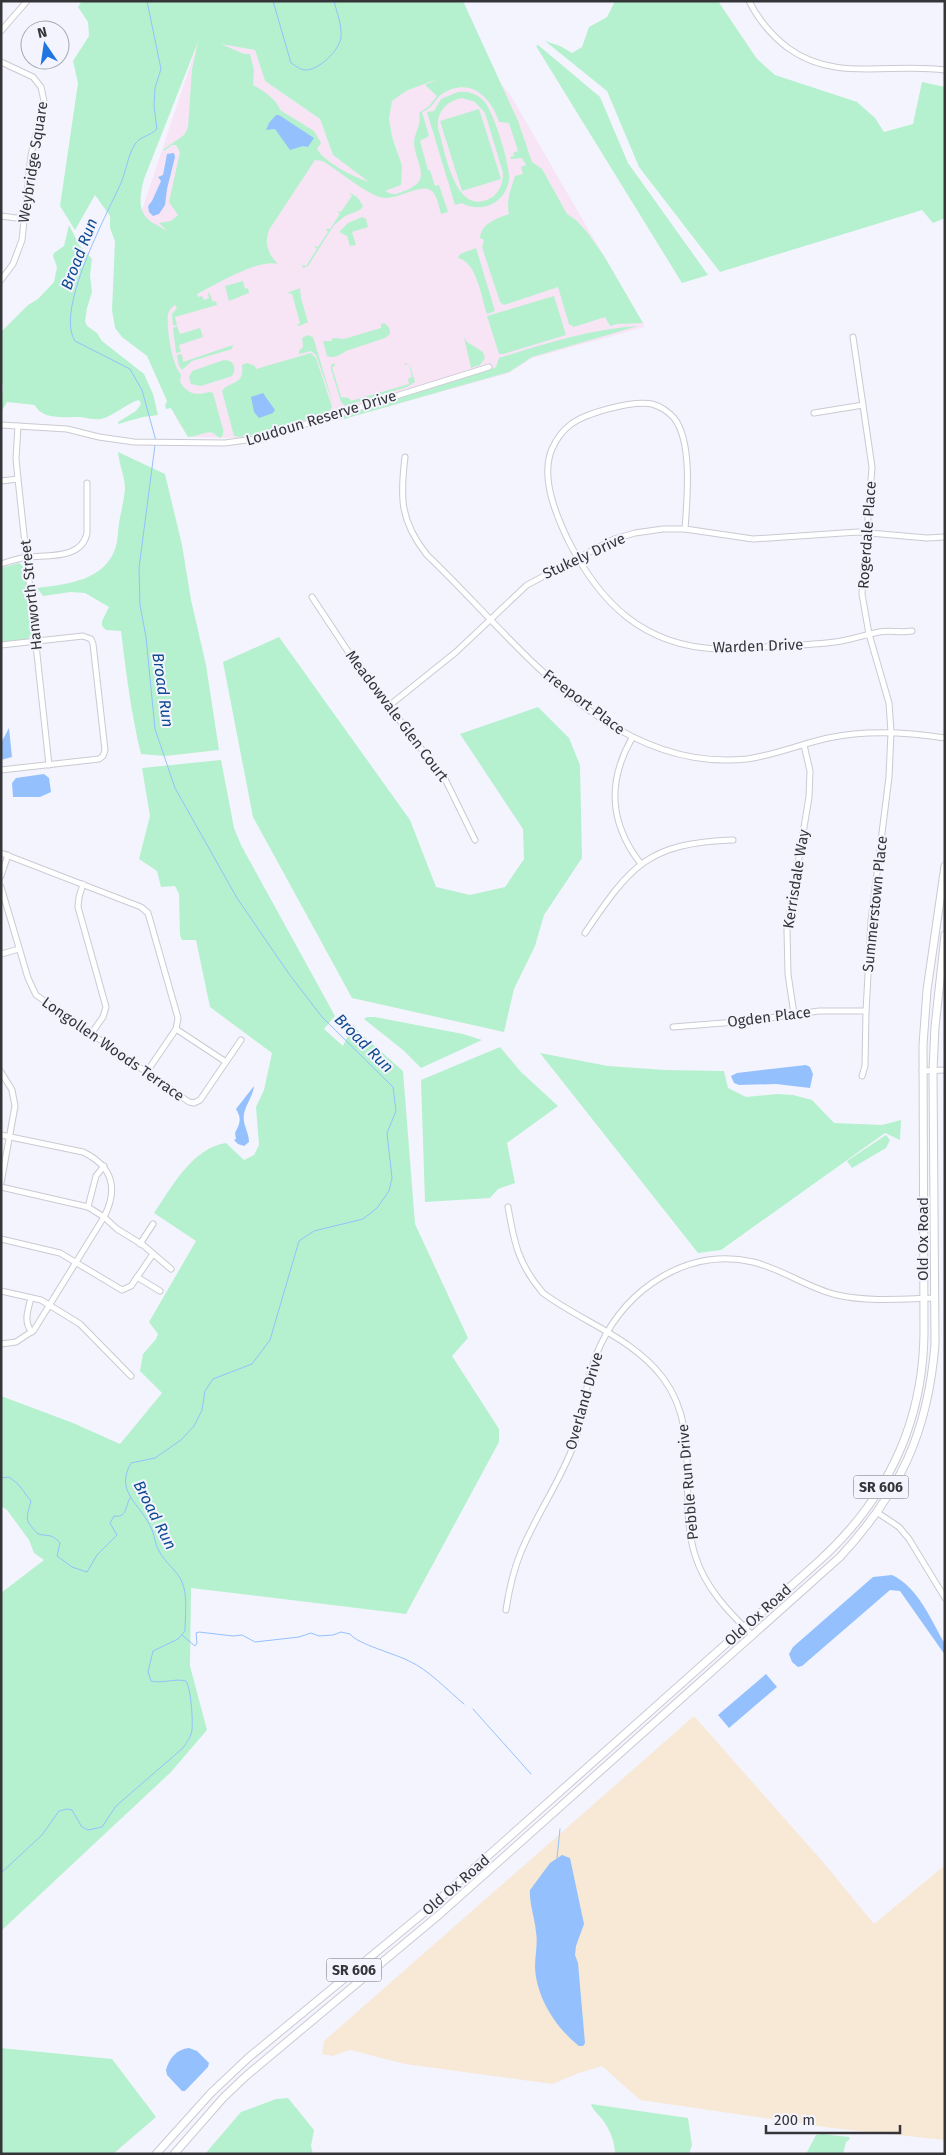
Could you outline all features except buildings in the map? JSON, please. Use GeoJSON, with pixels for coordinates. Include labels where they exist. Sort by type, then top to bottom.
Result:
{"type":"FeatureCollection","features":[{"type":"Feature","properties":{"kind":"main road","name":"Old Ox Road"},"geometry":{"type":"LineString","coordinates":[[156,2154],[211,2093],[248,2058],[426,1911],[835,1546],[870,1505],[891,1471],[906,1436],[918,1393],[924,1349],[922,1071],[927,990],[945,866]]}},
{"type":"Feature","properties":{"kind":"main road","name":"Old Ox Road"},"geometry":{"type":"LineString","coordinates":[[174,2154],[223,2098],[246,2076],[440,1914],[840,1557],[878,1513],[900,1477],[912,1451],[926,1404],[933,1370],[935,1298],[935,1027],[945,935]]}},
{"type":"Feature","properties":{"kind":"street"},"geometry":{"type":"LineString","coordinates":[[1,31],[27,1]]}},
{"type":"Feature","properties":{"kind":"street"},"geometry":{"type":"LineString","coordinates":[[750,1],[758,17],[770,33],[793,52],[812,62],[832,68],[853,70],[945,70]]}},
{"type":"Feature","properties":{"kind":"street","name":"Weybridge Square"},"geometry":{"type":"LineString","coordinates":[[1,62],[33,77],[41,88],[44,104],[31,155],[20,247],[13,264],[1,280]]}},
{"type":"Feature","properties":{"kind":"street"},"geometry":{"type":"LineString","coordinates":[[1,216],[24,219]]}},
{"type":"Feature","properties":{"kind":"street","name":"Rogerdale Place"},"geometry":{"type":"LineString","coordinates":[[854,336],[872,467],[862,594],[869,634],[889,703],[891,732]]}},
{"type":"Feature","properties":{"kind":"street","name":"Loudoun Reserve Drive"},"geometry":{"type":"LineString","coordinates":[[1,425],[67,429],[98,437],[134,442],[235,443],[252,440],[489,367]]}},
{"type":"Feature","properties":{"kind":"street"},"geometry":{"type":"LineString","coordinates":[[577,558],[567,538],[553,500],[548,483],[548,468],[551,452],[559,437],[570,425],[589,414],[643,403],[652,404],[664,409],[674,418],[683,437],[685,450],[688,487],[685,529]]}},
{"type":"Feature","properties":{"kind":"street"},"geometry":{"type":"LineString","coordinates":[[814,413],[863,405]]}},
{"type":"Feature","properties":{"kind":"street","name":"Hanworth Street"},"geometry":{"type":"LineString","coordinates":[[18,426],[16,459],[49,765]]}},
{"type":"Feature","properties":{"kind":"street","name":"Freeport Place"},"geometry":{"type":"LineString","coordinates":[[405,457],[402,496],[403,511],[415,540],[427,555],[567,693],[632,738],[675,754],[718,760],[758,757],[838,736],[891,732],[945,738]]}},
{"type":"Feature","properties":{"kind":"street"},"geometry":{"type":"LineString","coordinates":[[1,480],[18,479]]}},
{"type":"Feature","properties":{"kind":"street"},"geometry":{"type":"LineString","coordinates":[[1,564],[27,558],[69,553],[82,545],[87,533],[87,483]]}},
{"type":"Feature","properties":{"kind":"street","name":"Stukely Drive"},"geometry":{"type":"LineString","coordinates":[[390,705],[439,667],[527,585],[614,540],[635,533],[663,529],[685,529],[753,539],[868,533],[927,538],[945,537]]}},
{"type":"Feature","properties":{"kind":"street","name":"Warden Drive"},"geometry":{"type":"LineString","coordinates":[[577,558],[600,592],[619,610],[649,631],[680,643],[719,649],[752,648],[820,644],[887,631],[912,631]]}},
{"type":"Feature","properties":{"kind":"street","name":"Meadowvale Glen Court"},"geometry":{"type":"LineString","coordinates":[[312,597],[355,662],[390,705],[446,781],[475,840]]}},
{"type":"Feature","properties":{"kind":"street"},"geometry":{"type":"LineString","coordinates":[[1,645],[87,637],[94,644],[105,750],[103,756],[99,759],[1,770]]}},
{"type":"Feature","properties":{"kind":"street","name":"Summerstown Place"},"geometry":{"type":"LineString","coordinates":[[862,1076],[865,1066],[871,922],[890,777],[891,732]]}},
{"type":"Feature","properties":{"kind":"street"},"geometry":{"type":"LineString","coordinates":[[632,738],[617,770],[614,793],[616,817],[625,842],[640,864]]}},
{"type":"Feature","properties":{"kind":"street","name":"Kerrisdale Way"},"geometry":{"type":"LineString","coordinates":[[794,1014],[787,956],[787,930],[809,797],[810,771],[804,745]]}},
{"type":"Feature","properties":{"kind":"street"},"geometry":{"type":"LineString","coordinates":[[585,932],[614,892],[640,864],[660,852],[688,844],[733,840]]}},
{"type":"Feature","properties":{"kind":"street"},"geometry":{"type":"LineString","coordinates":[[1,853],[141,907],[148,913],[177,1010],[178,1022],[176,1029],[146,1072]]}},
{"type":"Feature","properties":{"kind":"street"},"geometry":{"type":"LineString","coordinates":[[1,876],[8,856]]}},
{"type":"Feature","properties":{"kind":"street"},"geometry":{"type":"LineString","coordinates":[[83,884],[78,901],[79,912],[106,1007],[103,1017],[91,1034]]}},
{"type":"Feature","properties":{"kind":"street","name":"Longollen Woods Terrace"},"geometry":{"type":"LineString","coordinates":[[1,887],[34,992],[189,1102],[194,1103],[200,1100],[241,1040]]}},
{"type":"Feature","properties":{"kind":"street"},"geometry":{"type":"LineString","coordinates":[[1,954],[19,949]]}},
{"type":"Feature","properties":{"kind":"street","name":"Ogden Place"},"geometry":{"type":"LineString","coordinates":[[673,1027],[748,1021],[819,1011],[866,1011]]}},
{"type":"Feature","properties":{"kind":"street"},"geometry":{"type":"LineString","coordinates":[[176,1029],[226,1062]]}},
{"type":"Feature","properties":{"kind":"street"},"geometry":{"type":"LineString","coordinates":[[922,1071],[945,1070]]}},
{"type":"Feature","properties":{"kind":"street"},"geometry":{"type":"LineString","coordinates":[[1,1072],[14,1098],[15,1115],[1,1183]]}},
{"type":"Feature","properties":{"kind":"street"},"geometry":{"type":"LineString","coordinates":[[1,1135],[83,1152],[95,1158],[104,1166],[110,1178],[112,1188],[111,1200],[104,1217],[32,1332],[16,1342],[1,1344]]}},
{"type":"Feature","properties":{"kind":"street"},"geometry":{"type":"LineString","coordinates":[[88,1207],[96,1176],[104,1166]]}},
{"type":"Feature","properties":{"kind":"street"},"geometry":{"type":"LineString","coordinates":[[1,1188],[88,1207],[104,1217],[117,1229],[140,1244],[171,1269]]}},
{"type":"Feature","properties":{"kind":"street","name":"Pebble Run Drive"},"geometry":{"type":"LineString","coordinates":[[508,1206],[514,1244],[531,1280],[543,1293],[556,1302],[640,1354],[663,1378],[674,1396],[682,1416],[686,1434],[691,1528],[695,1554],[711,1589],[752,1635]]}},
{"type":"Feature","properties":{"kind":"street"},"geometry":{"type":"LineString","coordinates":[[140,1244],[153,1224]]}},
{"type":"Feature","properties":{"kind":"street"},"geometry":{"type":"LineString","coordinates":[[1,1240],[60,1253],[122,1290],[132,1286],[153,1254]]}},
{"type":"Feature","properties":{"kind":"street","name":"Overland Drive"},"geometry":{"type":"LineString","coordinates":[[506,1610],[520,1554],[571,1450],[578,1430],[591,1370],[607,1333],[630,1300],[653,1281],[677,1269],[708,1261],[732,1260],[753,1262],[818,1290],[848,1297],[935,1298]]}},
{"type":"Feature","properties":{"kind":"street"},"geometry":{"type":"LineString","coordinates":[[137,1277],[160,1291]]}},
{"type":"Feature","properties":{"kind":"street"},"geometry":{"type":"LineString","coordinates":[[1,1291],[31,1298],[50,1305],[86,1329],[131,1376]]}},
{"type":"Feature","properties":{"kind":"street"},"geometry":{"type":"LineString","coordinates":[[31,1298],[26,1320],[27,1326],[32,1332]]}},
{"type":"Feature","properties":{"kind":"street"},"geometry":{"type":"LineString","coordinates":[[878,1513],[899,1527],[909,1539],[945,1598]]}},
{"type":"Feature","properties":{"kind":"shaded area"},"geometry":{"type":"Polygon","coordinates":[[[199,39],[255,50],[265,81],[320,119],[333,155],[398,151],[392,136],[389,119],[392,100],[406,91],[430,81],[468,72],[497,79],[511,96],[645,327],[532,358],[509,373],[344,419],[238,438],[188,437],[177,420],[116,288],[199,39]]]}},
{"type":"Feature","properties":{"kind":"shaded area"},"geometry":{"type":"Polygon","coordinates":[[[694,1716],[822,1861],[874,1924],[945,1865],[945,2140],[832,2128],[640,2100],[602,2066],[553,2084],[405,2064],[350,2050],[332,2056],[322,2054],[324,2041],[694,1716]]]}},
{"type":"Feature","properties":{"kind":"green space"},"geometry":{"type":"Polygon","coordinates":[[[82,1],[463,1],[518,121],[532,162],[542,169],[567,214],[576,220],[587,232],[604,256],[643,323],[610,326],[605,317],[574,327],[569,324],[558,287],[504,305],[500,302],[482,247],[484,240],[480,238],[483,228],[495,219],[509,214],[509,199],[515,176],[523,174],[521,167],[526,165],[522,158],[511,159],[510,157],[514,156],[513,153],[518,151],[509,123],[499,122],[485,97],[470,88],[452,89],[439,96],[428,109],[422,112],[429,136],[420,141],[428,170],[430,170],[435,186],[439,185],[448,212],[441,214],[436,197],[430,190],[421,189],[385,198],[362,188],[323,161],[315,160],[269,230],[268,248],[278,264],[270,263],[249,268],[197,294],[198,297],[202,296],[204,300],[209,298],[209,292],[213,302],[216,301],[217,305],[175,317],[177,325],[173,326],[172,314],[177,308],[175,305],[171,309],[168,314],[169,336],[172,355],[181,374],[180,382],[192,393],[213,393],[223,429],[223,435],[220,438],[211,432],[188,437],[171,408],[166,409],[167,401],[147,356],[122,337],[115,328],[112,310],[115,241],[110,228],[110,216],[95,195],[75,230],[60,206],[78,83],[73,61],[89,36],[88,22],[78,7],[82,1]],[[198,42],[144,179],[141,203],[144,214],[153,223],[167,231],[159,223],[171,221],[178,215],[169,202],[180,152],[176,145],[172,145],[164,151],[164,149],[184,135],[188,128],[192,69],[198,42]],[[221,44],[244,54],[250,54],[254,70],[253,85],[273,99],[280,110],[314,131],[321,143],[317,149],[326,159],[348,173],[369,182],[333,155],[320,119],[265,81],[255,50],[221,44]],[[437,79],[406,91],[392,101],[389,119],[392,136],[402,166],[401,185],[385,191],[393,194],[415,186],[421,176],[414,139],[420,117],[419,113],[429,106],[437,96],[425,85],[437,79]]]}},
{"type":"Feature","properties":{"kind":"green space"},"geometry":{"type":"Polygon","coordinates":[[[615,1],[718,1],[757,59],[775,75],[857,102],[875,118],[884,132],[913,124],[922,82],[945,87],[945,218],[933,223],[922,210],[720,272],[639,167],[607,91],[545,41],[560,46],[572,53],[582,47],[589,27],[607,17],[615,1]]]}},
{"type":"Feature","properties":{"kind":"green space"},"geometry":{"type":"Polygon","coordinates":[[[538,45],[600,97],[628,163],[708,275],[682,283],[536,46],[538,45]]]}},
{"type":"Feature","properties":{"kind":"green space"},"geometry":{"type":"Polygon","coordinates":[[[458,92],[471,93],[483,100],[492,114],[504,151],[509,180],[503,195],[492,204],[484,207],[469,206],[462,203],[455,205],[427,112],[434,111],[441,99],[458,92]],[[462,98],[447,105],[439,117],[438,128],[448,164],[459,190],[467,198],[477,202],[489,199],[498,191],[503,173],[485,113],[475,102],[462,98]]]}},
{"type":"Feature","properties":{"kind":"green space"},"geometry":{"type":"Polygon","coordinates":[[[479,109],[501,179],[462,191],[440,121],[479,109]]]}},
{"type":"Feature","properties":{"kind":"green space"},"geometry":{"type":"Polygon","coordinates":[[[349,192],[358,198],[363,206],[360,210],[345,216],[334,225],[308,266],[303,268],[302,265],[306,266],[317,249],[314,246],[318,247],[328,232],[326,229],[330,229],[340,214],[337,211],[341,212],[352,196],[349,192]]]}},
{"type":"Feature","properties":{"kind":"green space"},"geometry":{"type":"Polygon","coordinates":[[[362,217],[366,219],[368,227],[352,232],[356,245],[350,246],[347,236],[339,232],[348,223],[362,217]]]}},
{"type":"Feature","properties":{"kind":"green space"},"geometry":{"type":"Polygon","coordinates":[[[69,225],[79,245],[92,259],[90,275],[92,292],[85,321],[87,326],[97,333],[102,341],[144,374],[153,394],[158,415],[118,424],[118,422],[136,411],[141,404],[139,400],[99,419],[55,417],[38,410],[35,405],[7,402],[1,412],[3,386],[1,382],[1,332],[54,282],[57,267],[53,256],[54,253],[64,246],[69,225]]]}},
{"type":"Feature","properties":{"kind":"green space"},"geometry":{"type":"Polygon","coordinates":[[[476,248],[495,311],[487,314],[474,273],[470,266],[458,258],[460,254],[476,248]]]}},
{"type":"Feature","properties":{"kind":"green space"},"geometry":{"type":"Polygon","coordinates":[[[243,281],[245,289],[248,288],[249,293],[229,301],[225,286],[243,281]]]}},
{"type":"Feature","properties":{"kind":"green space"},"geometry":{"type":"Polygon","coordinates":[[[300,288],[308,322],[299,326],[297,325],[300,323],[292,294],[287,293],[300,288]]]}},
{"type":"Feature","properties":{"kind":"green space"},"geometry":{"type":"Polygon","coordinates":[[[554,296],[566,335],[499,354],[487,316],[554,296]]]}},
{"type":"Feature","properties":{"kind":"green space"},"geometry":{"type":"Polygon","coordinates":[[[384,323],[388,326],[390,332],[385,338],[336,356],[327,356],[323,341],[331,341],[333,338],[344,339],[381,328],[381,324],[384,323]]]}},
{"type":"Feature","properties":{"kind":"green space"},"geometry":{"type":"Polygon","coordinates":[[[177,326],[180,334],[200,328],[203,337],[179,345],[181,352],[176,353],[173,328],[177,326]]]}},
{"type":"Feature","properties":{"kind":"green space"},"geometry":{"type":"Polygon","coordinates":[[[638,326],[532,357],[509,372],[344,419],[343,416],[492,369],[496,367],[499,358],[567,338],[602,330],[638,326]]]}},
{"type":"Feature","properties":{"kind":"green space"},"geometry":{"type":"Polygon","coordinates":[[[308,335],[313,337],[334,407],[316,355],[311,351],[299,354],[303,347],[302,338],[308,335]]]}},
{"type":"Feature","properties":{"kind":"green space"},"geometry":{"type":"Polygon","coordinates":[[[464,337],[467,342],[483,352],[485,358],[480,365],[471,368],[464,337]]]}},
{"type":"Feature","properties":{"kind":"green space"},"geometry":{"type":"Polygon","coordinates":[[[233,345],[232,349],[192,361],[182,370],[179,366],[177,355],[182,354],[183,362],[233,345]]]}},
{"type":"Feature","properties":{"kind":"green space"},"geometry":{"type":"Polygon","coordinates":[[[311,353],[316,358],[332,407],[330,411],[266,432],[241,437],[234,436],[222,391],[239,380],[242,365],[247,363],[255,366],[256,369],[311,353]]]}},
{"type":"Feature","properties":{"kind":"green space"},"geometry":{"type":"Polygon","coordinates":[[[224,360],[230,361],[234,366],[232,376],[201,386],[191,384],[189,377],[192,371],[224,360]]]}},
{"type":"Feature","properties":{"kind":"green space"},"geometry":{"type":"Polygon","coordinates":[[[334,363],[335,366],[332,367],[341,397],[349,398],[351,401],[409,384],[408,379],[412,377],[409,365],[415,382],[407,387],[345,406],[341,402],[331,369],[331,365],[334,363]]]}},
{"type":"Feature","properties":{"kind":"green space"},"geometry":{"type":"Polygon","coordinates":[[[118,452],[165,474],[182,545],[191,600],[206,665],[219,750],[165,756],[141,754],[137,739],[121,631],[106,630],[102,626],[102,621],[109,607],[85,593],[71,592],[43,596],[37,588],[61,585],[84,579],[104,567],[111,558],[117,543],[125,489],[118,452]]]}},
{"type":"Feature","properties":{"kind":"green space"},"geometry":{"type":"Polygon","coordinates":[[[19,563],[25,568],[32,633],[28,639],[1,642],[1,568],[19,563]]]}},
{"type":"Feature","properties":{"kind":"green space"},"geometry":{"type":"Polygon","coordinates":[[[279,637],[410,820],[436,887],[470,895],[505,887],[524,859],[523,829],[460,734],[538,707],[569,738],[580,765],[582,858],[544,915],[535,946],[514,989],[504,1032],[352,998],[253,817],[223,662],[279,637]]]}},
{"type":"Feature","properties":{"kind":"green space"},"geometry":{"type":"Polygon","coordinates":[[[221,760],[234,828],[241,845],[335,1016],[324,1029],[343,1046],[353,1024],[359,1032],[403,1071],[415,1224],[468,1338],[452,1356],[499,1429],[499,1442],[406,1614],[191,1588],[190,1666],[207,1730],[171,1772],[1,1931],[1,1593],[44,1560],[34,1553],[29,1540],[7,1510],[1,1506],[1,1396],[73,1423],[120,1444],[162,1393],[140,1371],[143,1354],[158,1334],[149,1322],[196,1241],[154,1213],[184,1170],[203,1152],[214,1146],[226,1143],[244,1160],[254,1155],[259,1145],[256,1107],[264,1090],[272,1053],[210,1007],[196,940],[182,940],[180,935],[179,894],[175,886],[161,887],[157,871],[139,859],[150,816],[142,768],[221,760]]]}},
{"type":"Feature","properties":{"kind":"green space"},"geometry":{"type":"Polygon","coordinates":[[[367,1017],[463,1034],[482,1040],[421,1068],[403,1050],[364,1019],[367,1017]]]}},
{"type":"Feature","properties":{"kind":"green space"},"geometry":{"type":"Polygon","coordinates":[[[500,1047],[521,1072],[558,1106],[507,1143],[515,1183],[498,1189],[490,1198],[425,1202],[421,1080],[500,1047]]]}},
{"type":"Feature","properties":{"kind":"green space"},"geometry":{"type":"Polygon","coordinates":[[[540,1053],[608,1066],[665,1070],[724,1071],[728,1088],[746,1097],[777,1094],[793,1095],[812,1100],[834,1123],[882,1125],[901,1120],[900,1140],[885,1133],[721,1250],[698,1253],[540,1053]]]}},
{"type":"Feature","properties":{"kind":"green space"},"geometry":{"type":"Polygon","coordinates":[[[886,1135],[890,1140],[886,1148],[852,1168],[847,1161],[886,1135]]]}},
{"type":"Feature","properties":{"kind":"green space"},"geometry":{"type":"Polygon","coordinates":[[[1,2048],[112,2059],[156,2117],[113,2154],[1,2154],[1,2048]]]}},
{"type":"Feature","properties":{"kind":"green space"},"geometry":{"type":"Polygon","coordinates":[[[288,2098],[314,2130],[311,2146],[313,2154],[205,2154],[241,2112],[276,2099],[288,2098]]]}},
{"type":"Feature","properties":{"kind":"green space"},"geometry":{"type":"Polygon","coordinates":[[[591,2104],[688,2118],[692,2145],[689,2154],[615,2154],[609,2131],[591,2104]]]}},
{"type":"Feature","properties":{"kind":"green space"},"geometry":{"type":"Polygon","coordinates":[[[816,2135],[849,2137],[850,2139],[846,2142],[843,2154],[806,2154],[816,2135]]]}},
{"type":"Feature","properties":{"kind":"water"},"geometry":{"type":"Polygon","coordinates":[[[276,115],[279,115],[314,138],[308,147],[303,146],[290,150],[275,129],[266,130],[276,115]]]}},
{"type":"Feature","properties":{"kind":"water"},"geometry":{"type":"Polygon","coordinates":[[[174,153],[175,157],[165,205],[159,214],[153,216],[149,212],[148,206],[161,181],[158,177],[163,175],[167,154],[174,153]]]}},
{"type":"Feature","properties":{"kind":"water"},"geometry":{"type":"Polygon","coordinates":[[[263,393],[275,410],[273,413],[259,418],[254,412],[251,397],[263,393]]]}},
{"type":"Feature","properties":{"kind":"water"},"geometry":{"type":"Polygon","coordinates":[[[9,728],[12,757],[1,760],[1,743],[9,728]]]}},
{"type":"Feature","properties":{"kind":"water"},"geometry":{"type":"Polygon","coordinates":[[[44,774],[49,778],[51,792],[40,797],[13,797],[12,783],[16,778],[44,774]]]}},
{"type":"Feature","properties":{"kind":"water"},"geometry":{"type":"Polygon","coordinates":[[[806,1065],[810,1067],[813,1074],[810,1088],[776,1084],[739,1085],[734,1083],[731,1076],[737,1073],[806,1065]]]}},
{"type":"Feature","properties":{"kind":"water"},"geometry":{"type":"Polygon","coordinates":[[[254,1086],[244,1114],[249,1142],[244,1146],[234,1140],[236,1139],[235,1133],[240,1121],[236,1109],[254,1086]]]}},
{"type":"Feature","properties":{"kind":"water"},"geometry":{"type":"Polygon","coordinates":[[[892,1575],[909,1587],[923,1605],[945,1644],[945,1655],[900,1591],[890,1590],[802,1666],[798,1667],[792,1662],[789,1654],[793,1647],[873,1577],[892,1575]]]}},
{"type":"Feature","properties":{"kind":"water"},"geometry":{"type":"Polygon","coordinates":[[[766,1674],[777,1687],[729,1728],[718,1715],[766,1674]]]}},
{"type":"Feature","properties":{"kind":"water"},"geometry":{"type":"Polygon","coordinates":[[[562,1855],[570,1858],[584,1924],[576,1946],[575,1955],[578,1963],[585,2043],[583,2046],[579,2046],[571,2039],[555,2021],[543,2000],[536,1978],[537,1936],[530,1900],[530,1890],[550,1863],[562,1855]]]}},
{"type":"Feature","properties":{"kind":"water"},"geometry":{"type":"Polygon","coordinates":[[[189,2048],[197,2051],[209,2063],[208,2067],[185,2091],[182,2091],[167,2075],[166,2070],[174,2055],[181,2050],[189,2048]]]}},
{"type":"Feature","properties":{"kind":"waterway","name":"Broad Run"},"geometry":{"type":"LineString","coordinates":[[147,1],[161,69],[155,88],[154,106],[157,129],[140,139],[133,148],[121,183],[95,239],[77,286],[72,308],[71,327],[75,341],[130,369],[142,390],[156,441]]}},
{"type":"Feature","properties":{"kind":"waterway","name":"Broad Run"},"geometry":{"type":"LineString","coordinates":[[273,1],[291,63],[305,70],[316,67],[328,59],[340,42],[341,28],[334,1]]}},
{"type":"Feature","properties":{"kind":"waterway","name":"Broad Run"},"geometry":{"type":"LineString","coordinates":[[1,1873],[42,1835],[59,1811],[72,1810],[82,1827],[88,1830],[102,1827],[116,1806],[183,1748],[189,1739],[192,1730],[192,1719],[186,1681],[151,1681],[148,1672],[153,1651],[178,1639],[185,1631],[186,1600],[184,1588],[180,1578],[159,1551],[152,1530],[127,1490],[127,1473],[131,1463],[155,1458],[181,1440],[194,1426],[202,1410],[205,1391],[213,1379],[252,1364],[270,1340],[299,1241],[314,1231],[363,1219],[377,1208],[389,1191],[392,1178],[387,1133],[396,1111],[393,1087],[322,1017],[289,974],[237,898],[175,788],[155,729],[146,637],[140,605],[139,568],[155,445]]}},
{"type":"Feature","properties":{"kind":"waterway"},"geometry":{"type":"LineString","coordinates":[[1,1478],[9,1477],[18,1484],[31,1501],[27,1516],[28,1522],[38,1534],[52,1537],[60,1543],[57,1556],[72,1567],[87,1572],[97,1555],[117,1535],[110,1523],[114,1516],[123,1514],[130,1498]]}},
{"type":"Feature","properties":{"kind":"waterway"},"geometry":{"type":"LineString","coordinates":[[182,1635],[195,1646],[197,1643],[196,1633],[199,1632],[233,1636],[242,1635],[255,1642],[299,1637],[311,1633],[319,1636],[333,1635],[341,1632],[350,1634],[354,1638],[377,1649],[403,1658],[416,1665],[431,1675],[464,1704]]}},
{"type":"Feature","properties":{"kind":"waterway"},"geometry":{"type":"LineString","coordinates":[[473,1709],[531,1774]]}},
{"type":"Feature","properties":{"kind":"waterway"},"geometry":{"type":"LineString","coordinates":[[557,1858],[560,1829]]}}]}
